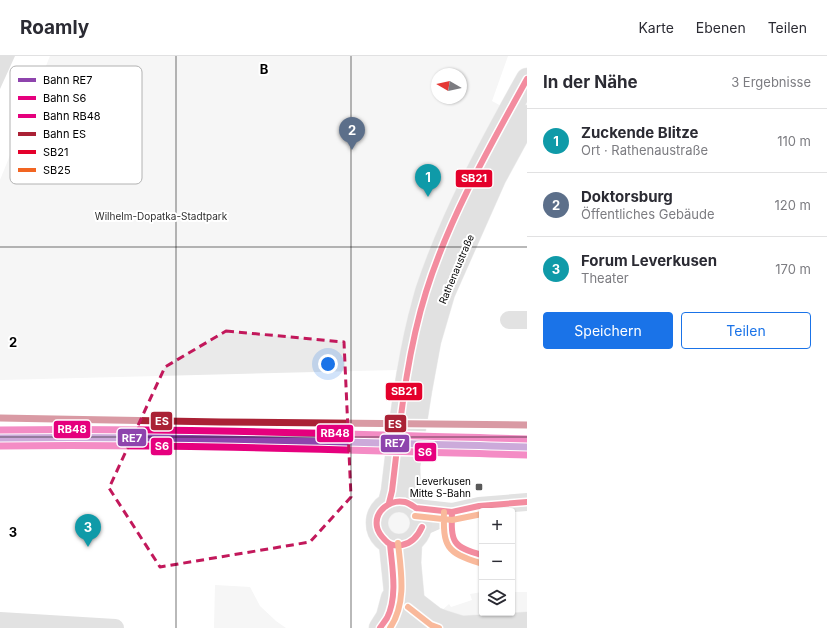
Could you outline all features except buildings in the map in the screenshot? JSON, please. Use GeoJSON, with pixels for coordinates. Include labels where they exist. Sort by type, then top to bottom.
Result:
{"type":"FeatureCollection","features":[{"type":"Feature","properties":{"kind":"main road","name":"Rathenaustraße"},"geometry":{"type":"LineString","coordinates":[[416,628],[410,563],[409,466],[430,341],[447,286],[521,119],[527,79]]}},
{"type":"Feature","properties":{"kind":"main road","name":"Rathenaustraße"},"geometry":{"type":"LineString","coordinates":[[389,503],[392,491],[404,392],[426,290],[450,228],[482,161],[521,119]]}},
{"type":"Feature","properties":{"kind":"main road"},"geometry":{"type":"LineString","coordinates":[[403,501],[410,525],[383,539],[378,532],[378,515],[382,508],[389,503],[403,501]]}},
{"type":"Feature","properties":{"kind":"main road","name":"Rathenaustraße"},"geometry":{"type":"LineString","coordinates":[[397,628],[398,621],[394,587],[410,525]]}},
{"type":"Feature","properties":{"kind":"main road"},"geometry":{"type":"LineString","coordinates":[[380,628],[387,617],[394,587]]}},
{"type":"Feature","properties":{"kind":"main road"},"geometry":{"type":"LineString","coordinates":[[413,601],[434,618],[460,627],[527,623]]}},
{"type":"Feature","properties":{"kind":"street"},"geometry":{"type":"LineString","coordinates":[[509,320],[527,320]]}},
{"type":"Feature","properties":{"kind":"street"},"geometry":{"type":"LineString","coordinates":[[410,525],[440,519],[452,512],[479,506],[527,502]]}},
{"type":"Feature","properties":{"kind":"street"},"geometry":{"type":"LineString","coordinates":[[0,621],[115,628]]}},
{"type":"Feature","properties":{"kind":"highlighted area"},"geometry":{"type":"Polygon","coordinates":[[[226,331],[344,342],[351,497],[310,542],[160,567],[109,488],[165,367],[226,331]]]}},
{"type":"Feature","properties":{"kind":"green space","name":"Wilhelm-Dopatka-Stadtpark"},"geometry":{"type":"Polygon","coordinates":[[[50,56],[508,56],[492,101],[503,107],[398,370],[0,380],[0,180],[10,155],[10,184],[142,184],[142,66],[46,66],[50,56]]]}},
{"type":"Feature","properties":{"kind":"green space"},"geometry":{"type":"Polygon","coordinates":[[[397,510],[407,514],[411,524],[407,534],[397,538],[387,534],[383,524],[387,514],[397,510]]]}},
{"type":"Feature","properties":{"kind":"green space"},"geometry":{"type":"Polygon","coordinates":[[[215,585],[250,587],[260,606],[286,628],[214,628],[215,585]]]}},
{"type":"Feature","properties":{"kind":"green space"},"geometry":{"type":"Polygon","coordinates":[[[479,592],[479,616],[496,616],[465,618],[439,613],[449,604],[451,607],[472,600],[470,594],[479,592]]]}},
{"type":"Feature","properties":{"kind":"green space"},"geometry":{"type":"Polygon","coordinates":[[[515,592],[527,592],[527,614],[515,615],[515,592]]]}},
{"type":"Feature","properties":{"kind":"shaded area"},"geometry":{"type":"Polygon","coordinates":[[[0,56],[15,56],[10,66],[0,89],[0,56]]]}},
{"type":"Feature","properties":{"kind":"rail line","name":"ES"},"geometry":{"type":"LineString","coordinates":[[0,418],[527,425]]}},
{"type":"Feature","properties":{"kind":"rail line","name":"RB48"},"geometry":{"type":"LineString","coordinates":[[0,430],[329,433],[527,439]]}},
{"type":"Feature","properties":{"kind":"rail line","name":"RE7"},"geometry":{"type":"LineString","coordinates":[[0,438],[329,441],[527,447]]}},
{"type":"Feature","properties":{"kind":"rail line","name":"S6"},"geometry":{"type":"LineString","coordinates":[[0,446],[329,449],[527,455]]}},
{"type":"Feature","properties":{"kind":"transit line","name":"SB21"},"geometry":{"type":"LineString","coordinates":[[389,503],[392,491],[401,415],[413,341],[435,264],[471,183],[527,79]]}},
{"type":"Feature","properties":{"kind":"transit line","name":"SB21"},"geometry":{"type":"LineString","coordinates":[[416,508],[405,502],[394,502],[389,504],[384,507],[378,516],[377,529],[388,543],[400,545],[412,541],[422,527]]}},
{"type":"Feature","properties":{"kind":"transit line","name":"SB21"},"geometry":{"type":"LineString","coordinates":[[416,508],[452,512],[479,506],[527,502]]}},
{"type":"Feature","properties":{"kind":"transit line","name":"SB25"},"geometry":{"type":"LineString","coordinates":[[444,512],[444,533],[449,546],[460,556],[479,563]]}},
{"type":"Feature","properties":{"kind":"transit line","name":"SB21"},"geometry":{"type":"LineString","coordinates":[[452,512],[452,530],[455,542],[459,546],[479,554]]}},
{"type":"Feature","properties":{"kind":"transit line","name":"SB25"},"geometry":{"type":"LineString","coordinates":[[415,516],[452,520],[479,515]]}},
{"type":"Feature","properties":{"kind":"transit line","name":"SB25"},"geometry":{"type":"LineString","coordinates":[[390,628],[399,608],[401,598],[402,587],[398,543]]}},
{"type":"Feature","properties":{"kind":"transit line","name":"SB21"},"geometry":{"type":"LineString","coordinates":[[380,628],[387,618],[392,600],[393,572],[390,544]]}},
{"type":"Feature","properties":{"kind":"transit line","name":"SB25"},"geometry":{"type":"LineString","coordinates":[[408,607],[431,625],[439,628]]}},
{"type":"Feature","properties":{"kind":"place","name":"Doktorsburg"},"geometry":{"type":"Point","coordinates":[352,150]}},
{"type":"Feature","properties":{"kind":"place","name":"Zuckende Blitze"},"geometry":{"type":"Point","coordinates":[428,197]}},
{"type":"Feature","properties":{"kind":"place","name":"Leverkusen Mitte S-Bahn"},"geometry":{"type":"Point","coordinates":[479,487]}},
{"type":"Feature","properties":{"kind":"place","name":"Forum Leverkusen"},"geometry":{"type":"Point","coordinates":[88,547]}}]}
